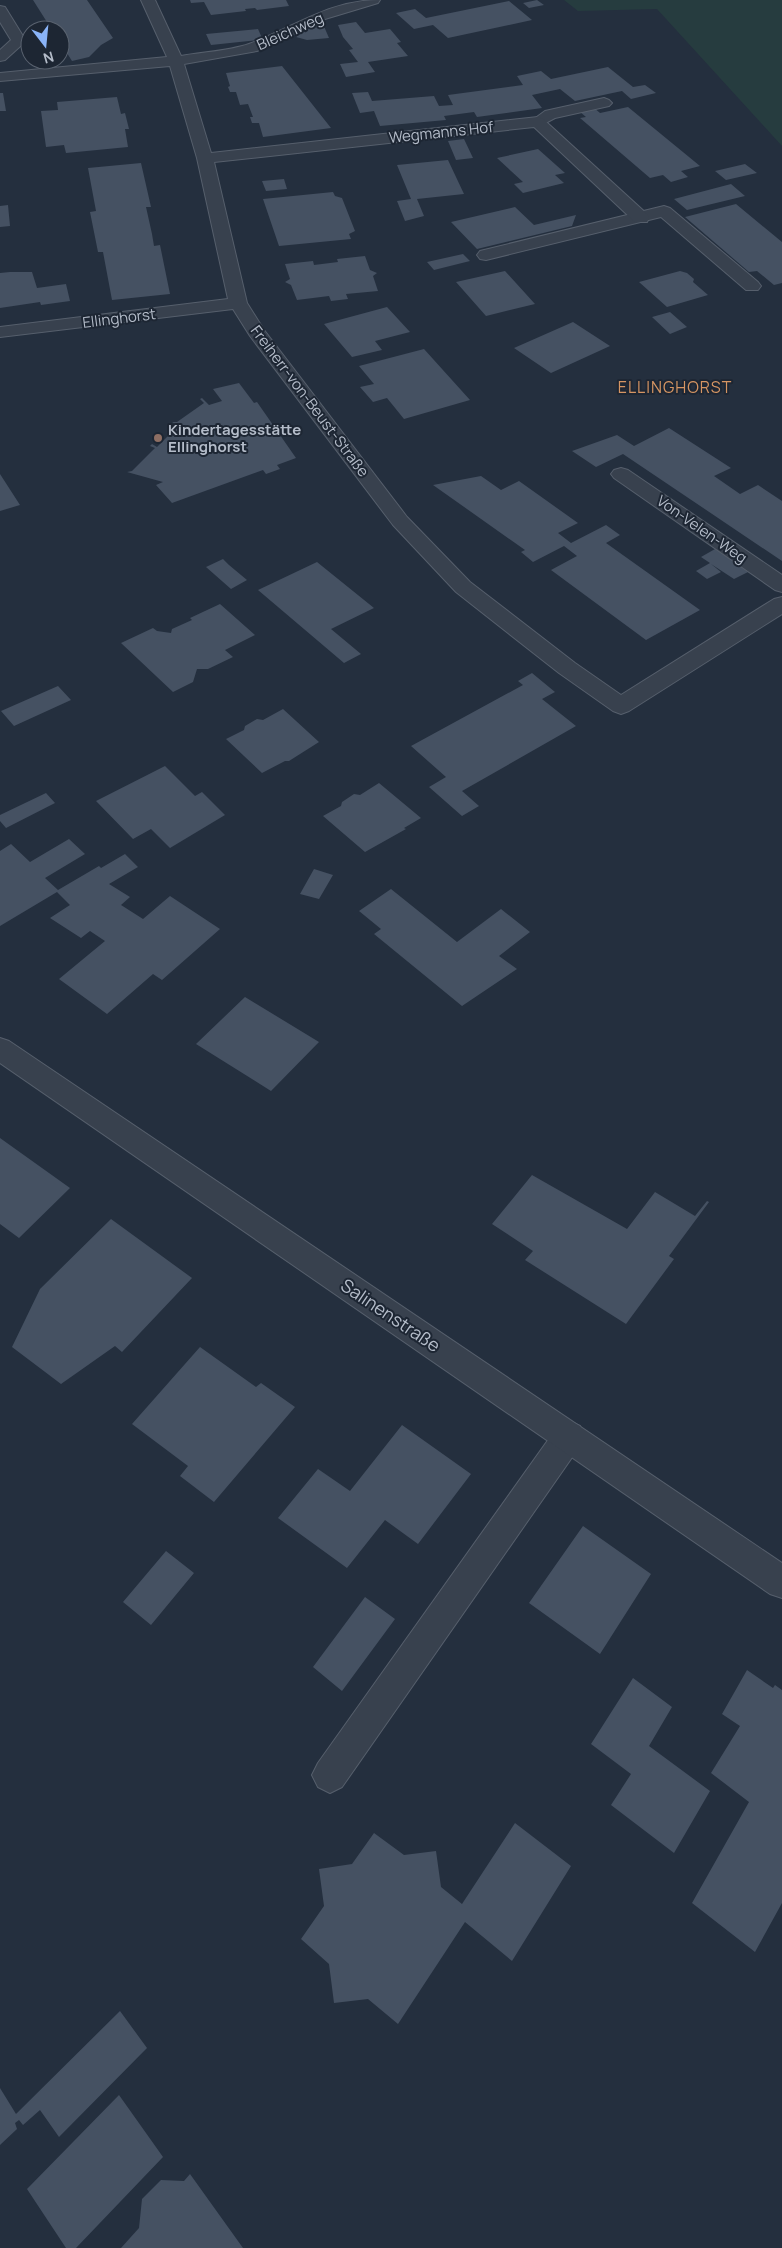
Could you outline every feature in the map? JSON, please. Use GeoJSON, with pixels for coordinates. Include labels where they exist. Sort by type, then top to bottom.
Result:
{"type":"FeatureCollection","features":[{"type":"Feature","properties":{"kind":"street","name":"Freiherr-von-Beust-Straße"},"geometry":{"type":"LineString","coordinates":[[148,0],[176,61],[205,158],[238,303],[256,332],[400,521],[463,587],[567,668],[622,706],[782,604]]}},
{"type":"Feature","properties":{"kind":"street","name":"Bleichweg"},"geometry":{"type":"LineString","coordinates":[[176,61],[252,48],[320,16],[373,0]]}},
{"type":"Feature","properties":{"kind":"street"},"geometry":{"type":"LineString","coordinates":[[0,10],[19,41],[0,57]]}},
{"type":"Feature","properties":{"kind":"street"},"geometry":{"type":"LineString","coordinates":[[0,77],[176,61]]}},
{"type":"Feature","properties":{"kind":"street","name":"Wegmanns Hof"},"geometry":{"type":"LineString","coordinates":[[205,158],[538,122],[550,114],[604,103]]}},
{"type":"Feature","properties":{"kind":"street"},"geometry":{"type":"LineString","coordinates":[[538,122],[640,218]]}},
{"type":"Feature","properties":{"kind":"street"},"geometry":{"type":"LineString","coordinates":[[486,255],[664,211],[752,286]]}},
{"type":"Feature","properties":{"kind":"street","name":"Ellinghorst"},"geometry":{"type":"LineString","coordinates":[[0,332],[238,303]]}},
{"type":"Feature","properties":{"kind":"street","name":"Von-Velen-Weg"},"geometry":{"type":"LineString","coordinates":[[621,474],[782,585]]}},
{"type":"Feature","properties":{"kind":"street","name":"Salinenstraße"},"geometry":{"type":"LineString","coordinates":[[0,1049],[782,1582]]}},
{"type":"Feature","properties":{"kind":"street"},"geometry":{"type":"LineString","coordinates":[[330,1775],[569,1436]]}},
{"type":"Feature","properties":{"kind":"green space"},"geometry":{"type":"Polygon","coordinates":[[[564,0],[782,0],[782,146],[657,9],[578,11],[564,0]]]}},
{"type":"Feature","properties":{"kind":"building"},"geometry":{"type":"Polygon","coordinates":[[[33,0],[87,0],[113,38],[101,45],[89,57],[72,61],[70,58],[70,20],[46,20],[33,0]]]}},
{"type":"Feature","properties":{"kind":"building"},"geometry":{"type":"Polygon","coordinates":[[[190,0],[286,0],[289,6],[257,10],[255,8],[245,9],[246,11],[211,15],[204,2],[191,3],[190,0]]]}},
{"type":"Feature","properties":{"kind":"building"},"geometry":{"type":"Polygon","coordinates":[[[537,0],[544,5],[529,8],[523,3],[537,0]]]}},
{"type":"Feature","properties":{"kind":"building"},"geometry":{"type":"Polygon","coordinates":[[[509,1],[532,20],[448,38],[433,25],[414,29],[396,13],[415,9],[426,18],[509,1]]]}},
{"type":"Feature","properties":{"kind":"building"},"geometry":{"type":"Polygon","coordinates":[[[356,22],[365,33],[390,29],[401,42],[397,43],[408,56],[368,62],[375,72],[346,77],[340,64],[358,62],[349,50],[353,49],[343,37],[338,25],[356,22]]]}},
{"type":"Feature","properties":{"kind":"building"},"geometry":{"type":"Polygon","coordinates":[[[323,24],[329,38],[307,40],[296,37],[313,25],[323,24]]]}},
{"type":"Feature","properties":{"kind":"building"},"geometry":{"type":"Polygon","coordinates":[[[258,29],[262,38],[259,40],[211,45],[206,34],[258,29]]]}},
{"type":"Feature","properties":{"kind":"building"},"geometry":{"type":"Polygon","coordinates":[[[282,66],[331,128],[263,137],[259,123],[252,123],[250,117],[253,117],[248,104],[240,105],[236,92],[230,92],[226,73],[282,66]]]}},
{"type":"Feature","properties":{"kind":"building"},"geometry":{"type":"Polygon","coordinates":[[[608,67],[633,87],[645,85],[656,93],[631,99],[622,91],[575,101],[560,89],[532,95],[542,108],[477,117],[474,112],[444,116],[446,120],[380,126],[374,111],[360,113],[352,93],[368,92],[372,101],[434,96],[439,106],[453,105],[448,95],[523,85],[517,76],[541,71],[551,79],[608,67]]]}},
{"type":"Feature","properties":{"kind":"building"},"geometry":{"type":"Polygon","coordinates":[[[0,93],[3,93],[6,111],[0,111],[0,93]]]}},
{"type":"Feature","properties":{"kind":"building"},"geometry":{"type":"Polygon","coordinates":[[[117,97],[121,114],[125,113],[129,129],[125,129],[128,147],[66,153],[64,145],[46,147],[41,111],[58,110],[57,102],[117,97]]]}},
{"type":"Feature","properties":{"kind":"building"},"geometry":{"type":"Polygon","coordinates":[[[593,107],[600,113],[628,107],[700,166],[681,171],[688,177],[671,182],[663,175],[650,178],[580,118],[586,117],[579,111],[593,107]]]}},
{"type":"Feature","properties":{"kind":"building"},"geometry":{"type":"Polygon","coordinates":[[[464,139],[473,158],[456,160],[448,141],[464,139]]]}},
{"type":"Feature","properties":{"kind":"building"},"geometry":{"type":"Polygon","coordinates":[[[538,149],[565,173],[555,175],[564,183],[523,193],[514,184],[523,182],[497,158],[538,149]]]}},
{"type":"Feature","properties":{"kind":"building"},"geometry":{"type":"Polygon","coordinates":[[[448,160],[464,194],[417,199],[424,216],[405,221],[397,201],[411,199],[397,165],[448,160]]]}},
{"type":"Feature","properties":{"kind":"building"},"geometry":{"type":"Polygon","coordinates":[[[141,163],[151,207],[146,207],[154,246],[160,245],[170,294],[112,300],[103,252],[98,252],[90,212],[96,211],[88,168],[141,163]]]}},
{"type":"Feature","properties":{"kind":"building"},"geometry":{"type":"Polygon","coordinates":[[[745,164],[757,173],[726,180],[715,171],[745,164]]]}},
{"type":"Feature","properties":{"kind":"building"},"geometry":{"type":"Polygon","coordinates":[[[284,179],[287,189],[266,191],[262,181],[284,179]]]}},
{"type":"Feature","properties":{"kind":"building"},"geometry":{"type":"Polygon","coordinates":[[[731,184],[745,196],[687,210],[674,199],[731,184]]]}},
{"type":"Feature","properties":{"kind":"building"},"geometry":{"type":"Polygon","coordinates":[[[333,192],[335,196],[342,198],[355,231],[349,234],[351,239],[279,246],[263,199],[333,192]]]}},
{"type":"Feature","properties":{"kind":"building"},"geometry":{"type":"Polygon","coordinates":[[[736,204],[782,242],[782,283],[774,285],[757,271],[749,272],[685,217],[736,204]]]}},
{"type":"Feature","properties":{"kind":"building"},"geometry":{"type":"Polygon","coordinates":[[[8,205],[10,226],[0,227],[0,206],[8,205]]]}},
{"type":"Feature","properties":{"kind":"building"},"geometry":{"type":"Polygon","coordinates":[[[515,207],[534,225],[576,215],[572,226],[477,249],[451,222],[515,207]]]}},
{"type":"Feature","properties":{"kind":"building"},"geometry":{"type":"Polygon","coordinates":[[[463,254],[470,261],[434,270],[427,262],[463,254]]]}},
{"type":"Feature","properties":{"kind":"building"},"geometry":{"type":"Polygon","coordinates":[[[365,256],[370,270],[377,273],[373,276],[378,291],[346,294],[348,299],[331,301],[329,296],[297,300],[291,285],[285,282],[290,279],[285,264],[313,261],[314,265],[338,262],[337,259],[365,256]]]}},
{"type":"Feature","properties":{"kind":"building"},"geometry":{"type":"Polygon","coordinates":[[[505,271],[535,304],[486,316],[456,282],[505,271]]]}},
{"type":"Feature","properties":{"kind":"building"},"geometry":{"type":"Polygon","coordinates":[[[680,271],[687,273],[694,279],[693,282],[708,295],[667,307],[639,282],[680,271]]]}},
{"type":"Feature","properties":{"kind":"building"},"geometry":{"type":"Polygon","coordinates":[[[32,272],[37,288],[66,284],[70,301],[41,305],[40,302],[0,308],[0,273],[32,272]]]}},
{"type":"Feature","properties":{"kind":"building"},"geometry":{"type":"Polygon","coordinates":[[[387,307],[410,332],[375,341],[382,350],[352,357],[324,324],[387,307]]]}},
{"type":"Feature","properties":{"kind":"building"},"geometry":{"type":"Polygon","coordinates":[[[670,312],[687,327],[670,334],[652,317],[670,312]]]}},
{"type":"Feature","properties":{"kind":"building"},"geometry":{"type":"Polygon","coordinates":[[[573,322],[610,346],[551,373],[514,348],[573,322]]]}},
{"type":"Feature","properties":{"kind":"building"},"geometry":{"type":"Polygon","coordinates":[[[424,349],[470,400],[404,419],[387,398],[373,402],[360,387],[374,384],[359,366],[424,349]]]}},
{"type":"Feature","properties":{"kind":"building"},"geometry":{"type":"Polygon","coordinates":[[[239,383],[254,403],[257,402],[296,458],[277,465],[280,469],[266,474],[263,470],[172,503],[156,485],[163,482],[127,472],[132,471],[155,448],[150,446],[152,444],[157,447],[178,426],[172,422],[177,422],[204,403],[200,399],[202,398],[209,405],[222,401],[213,389],[239,383]]]}},
{"type":"Feature","properties":{"kind":"building"},"geometry":{"type":"Polygon","coordinates":[[[669,428],[731,468],[714,476],[740,494],[758,485],[782,501],[782,561],[623,454],[596,467],[572,451],[617,435],[634,446],[669,428]]]}},
{"type":"Feature","properties":{"kind":"building"},"geometry":{"type":"Polygon","coordinates":[[[0,474],[20,505],[0,511],[0,474]]]}},
{"type":"Feature","properties":{"kind":"building"},"geometry":{"type":"Polygon","coordinates":[[[481,476],[501,490],[519,481],[578,523],[558,533],[571,543],[606,525],[620,535],[606,543],[700,610],[646,640],[551,570],[577,556],[564,546],[533,562],[521,552],[525,550],[433,485],[481,476]]]}},
{"type":"Feature","properties":{"kind":"building"},"geometry":{"type":"Polygon","coordinates":[[[715,549],[748,572],[734,579],[711,564],[721,572],[707,579],[696,571],[710,563],[701,557],[715,549]]]}},
{"type":"Feature","properties":{"kind":"building"},"geometry":{"type":"Polygon","coordinates":[[[223,559],[247,580],[231,589],[206,567],[223,559]]]}},
{"type":"Feature","properties":{"kind":"building"},"geometry":{"type":"Polygon","coordinates":[[[317,562],[374,608],[331,629],[361,654],[344,663],[258,590],[317,562]]]}},
{"type":"Feature","properties":{"kind":"building"},"geometry":{"type":"Polygon","coordinates":[[[220,604],[255,635],[225,650],[233,657],[208,669],[197,669],[193,682],[173,692],[121,643],[153,628],[157,631],[171,633],[172,629],[192,620],[190,618],[220,604]]]}},
{"type":"Feature","properties":{"kind":"building"},"geometry":{"type":"Polygon","coordinates":[[[532,673],[555,692],[542,699],[576,726],[462,791],[479,806],[462,816],[429,787],[446,777],[411,746],[523,685],[518,681],[532,673]]]}},
{"type":"Feature","properties":{"kind":"building"},"geometry":{"type":"Polygon","coordinates":[[[58,686],[71,700],[14,726],[1,711],[58,686]]]}},
{"type":"Feature","properties":{"kind":"building"},"geometry":{"type":"Polygon","coordinates":[[[283,709],[319,742],[289,761],[285,761],[262,773],[226,739],[244,730],[245,726],[257,719],[263,720],[283,709]]]}},
{"type":"Feature","properties":{"kind":"building"},"geometry":{"type":"Polygon","coordinates":[[[165,766],[195,796],[202,792],[225,815],[170,848],[151,829],[133,839],[96,801],[165,766]]]}},
{"type":"Feature","properties":{"kind":"building"},"geometry":{"type":"Polygon","coordinates":[[[379,783],[421,818],[404,828],[406,829],[365,852],[323,816],[341,806],[342,802],[354,794],[360,795],[379,783]]]}},
{"type":"Feature","properties":{"kind":"building"},"geometry":{"type":"Polygon","coordinates":[[[46,793],[55,803],[6,828],[0,821],[0,815],[46,793]]]}},
{"type":"Feature","properties":{"kind":"building"},"geometry":{"type":"Polygon","coordinates":[[[69,839],[85,854],[45,878],[58,890],[99,866],[101,868],[125,854],[138,867],[109,884],[130,897],[121,905],[143,919],[170,896],[220,929],[162,980],[153,974],[107,1014],[59,979],[105,941],[90,931],[81,938],[50,918],[70,905],[57,892],[0,926],[0,851],[11,844],[30,862],[69,839]]]}},
{"type":"Feature","properties":{"kind":"building"},"geometry":{"type":"Polygon","coordinates":[[[314,869],[333,875],[319,899],[300,894],[314,869]]]}},
{"type":"Feature","properties":{"kind":"building"},"geometry":{"type":"Polygon","coordinates":[[[391,889],[457,942],[501,909],[530,932],[499,956],[517,969],[462,1006],[374,934],[381,929],[359,911],[391,889]]]}},
{"type":"Feature","properties":{"kind":"building"},"geometry":{"type":"Polygon","coordinates":[[[245,997],[319,1042],[271,1091],[196,1044],[245,997]]]}},
{"type":"Feature","properties":{"kind":"building"},"geometry":{"type":"Polygon","coordinates":[[[0,1138],[70,1188],[19,1238],[0,1224],[0,1138]]]}},
{"type":"Feature","properties":{"kind":"building"},"geometry":{"type":"Polygon","coordinates":[[[532,1175],[627,1229],[655,1192],[695,1216],[707,1201],[709,1202],[669,1256],[674,1259],[626,1324],[525,1260],[533,1251],[492,1224],[532,1175]]]}},
{"type":"Feature","properties":{"kind":"building"},"geometry":{"type":"Polygon","coordinates":[[[111,1219],[192,1278],[122,1352],[115,1346],[61,1384],[12,1347],[40,1289],[111,1219]]]}},
{"type":"Feature","properties":{"kind":"building"},"geometry":{"type":"Polygon","coordinates":[[[200,1347],[256,1387],[261,1383],[295,1407],[214,1502],[180,1476],[188,1466],[132,1424],[200,1347]]]}},
{"type":"Feature","properties":{"kind":"building"},"geometry":{"type":"Polygon","coordinates":[[[402,1425],[471,1474],[418,1544],[385,1520],[347,1568],[278,1518],[318,1469],[350,1491],[402,1425]]]}},
{"type":"Feature","properties":{"kind":"building"},"geometry":{"type":"Polygon","coordinates":[[[583,1526],[651,1574],[600,1654],[529,1603],[583,1526]]]}},
{"type":"Feature","properties":{"kind":"building"},"geometry":{"type":"Polygon","coordinates":[[[166,1551],[194,1573],[151,1625],[123,1602],[166,1551]]]}},
{"type":"Feature","properties":{"kind":"building"},"geometry":{"type":"Polygon","coordinates":[[[365,1597],[395,1619],[342,1691],[313,1667],[365,1597]]]}},
{"type":"Feature","properties":{"kind":"building"},"geometry":{"type":"Polygon","coordinates":[[[747,1670],[773,1688],[775,1685],[782,1690],[782,1903],[755,1952],[692,1903],[749,1802],[711,1773],[740,1726],[722,1714],[747,1670]]]}},
{"type":"Feature","properties":{"kind":"building"},"geometry":{"type":"Polygon","coordinates":[[[633,1678],[672,1707],[649,1746],[710,1791],[674,1853],[611,1805],[631,1774],[591,1744],[633,1678]]]}},
{"type":"Feature","properties":{"kind":"building"},"geometry":{"type":"Polygon","coordinates":[[[515,1823],[571,1866],[512,1961],[465,1922],[398,2024],[368,1999],[334,2003],[329,1964],[301,1939],[324,1906],[319,1869],[352,1864],[374,1833],[404,1855],[436,1851],[441,1887],[462,1904],[515,1823]]]}},
{"type":"Feature","properties":{"kind":"building"},"geometry":{"type":"Polygon","coordinates":[[[120,2011],[147,2048],[59,2137],[40,2110],[23,2125],[19,2120],[15,2123],[17,2129],[0,2145],[0,2088],[16,2114],[120,2011]]]}},
{"type":"Feature","properties":{"kind":"building"},"geometry":{"type":"Polygon","coordinates":[[[119,2095],[163,2157],[76,2248],[66,2248],[27,2189],[119,2095]]]}},
{"type":"Feature","properties":{"kind":"building"},"geometry":{"type":"Polygon","coordinates":[[[190,2174],[243,2248],[121,2248],[139,2228],[142,2199],[161,2180],[184,2181],[190,2174]]]}},
{"type":"Feature","properties":{"kind":"place","name":"Kindertagesstätte Ellinghorst"},"geometry":{"type":"Point","coordinates":[158,438]}},
{"type":"Feature","properties":{"kind":"district","name":"ELLINGHORST"},"geometry":{"type":"Point","coordinates":[675,387]}}]}
